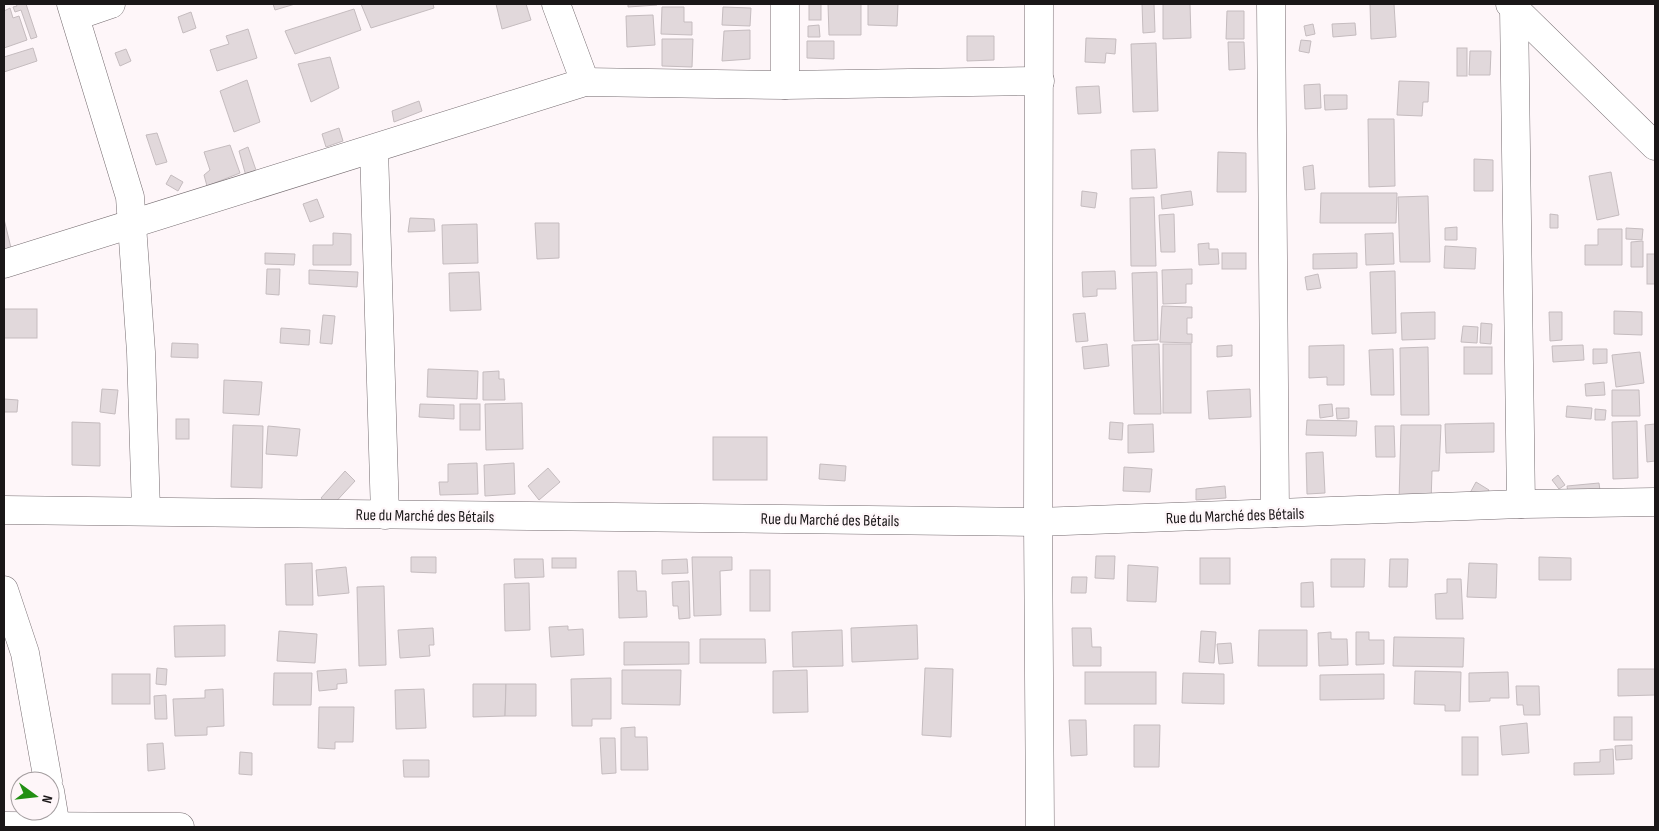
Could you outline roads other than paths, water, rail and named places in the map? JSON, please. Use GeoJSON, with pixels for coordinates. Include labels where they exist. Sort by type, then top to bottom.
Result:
{"type":"FeatureCollection","features":[{"type":"Feature","properties":{"kind":"street"},"geometry":{"type":"LineString","coordinates":[[111,4],[74,10],[130,197],[141,352],[146,510]]}},
{"type":"Feature","properties":{"kind":"street"},"geometry":{"type":"LineString","coordinates":[[556,4],[585,82]]}},
{"type":"Feature","properties":{"kind":"street"},"geometry":{"type":"LineString","coordinates":[[785,4],[785,84]]}},
{"type":"Feature","properties":{"kind":"street"},"geometry":{"type":"LineString","coordinates":[[1040,4],[1038,522],[1040,827]]}},
{"type":"Feature","properties":{"kind":"street"},"geometry":{"type":"LineString","coordinates":[[1271,4],[1275,513]]}},
{"type":"Feature","properties":{"kind":"street"},"geometry":{"type":"LineString","coordinates":[[1512,6],[1655,146]]}},
{"type":"Feature","properties":{"kind":"street"},"geometry":{"type":"LineString","coordinates":[[1512,6],[1521,504]]}},
{"type":"Feature","properties":{"kind":"street"},"geometry":{"type":"LineString","coordinates":[[4,264],[585,82],[785,84],[1040,81]]}},
{"type":"Feature","properties":{"kind":"street"},"geometry":{"type":"LineString","coordinates":[[374,148],[385,515]]}},
{"type":"Feature","properties":{"kind":"street","name":"Rue du Marché des Bétails"},"geometry":{"type":"LineString","coordinates":[[4,510],[146,510],[385,515],[1038,522],[1521,504],[1655,502]]}},
{"type":"Feature","properties":{"kind":"street"},"geometry":{"type":"LineString","coordinates":[[4,590],[25,654],[46,771]]}},
{"type":"Feature","properties":{"kind":"street"},"geometry":{"type":"LineString","coordinates":[[4,826],[180,827]]}}]}
